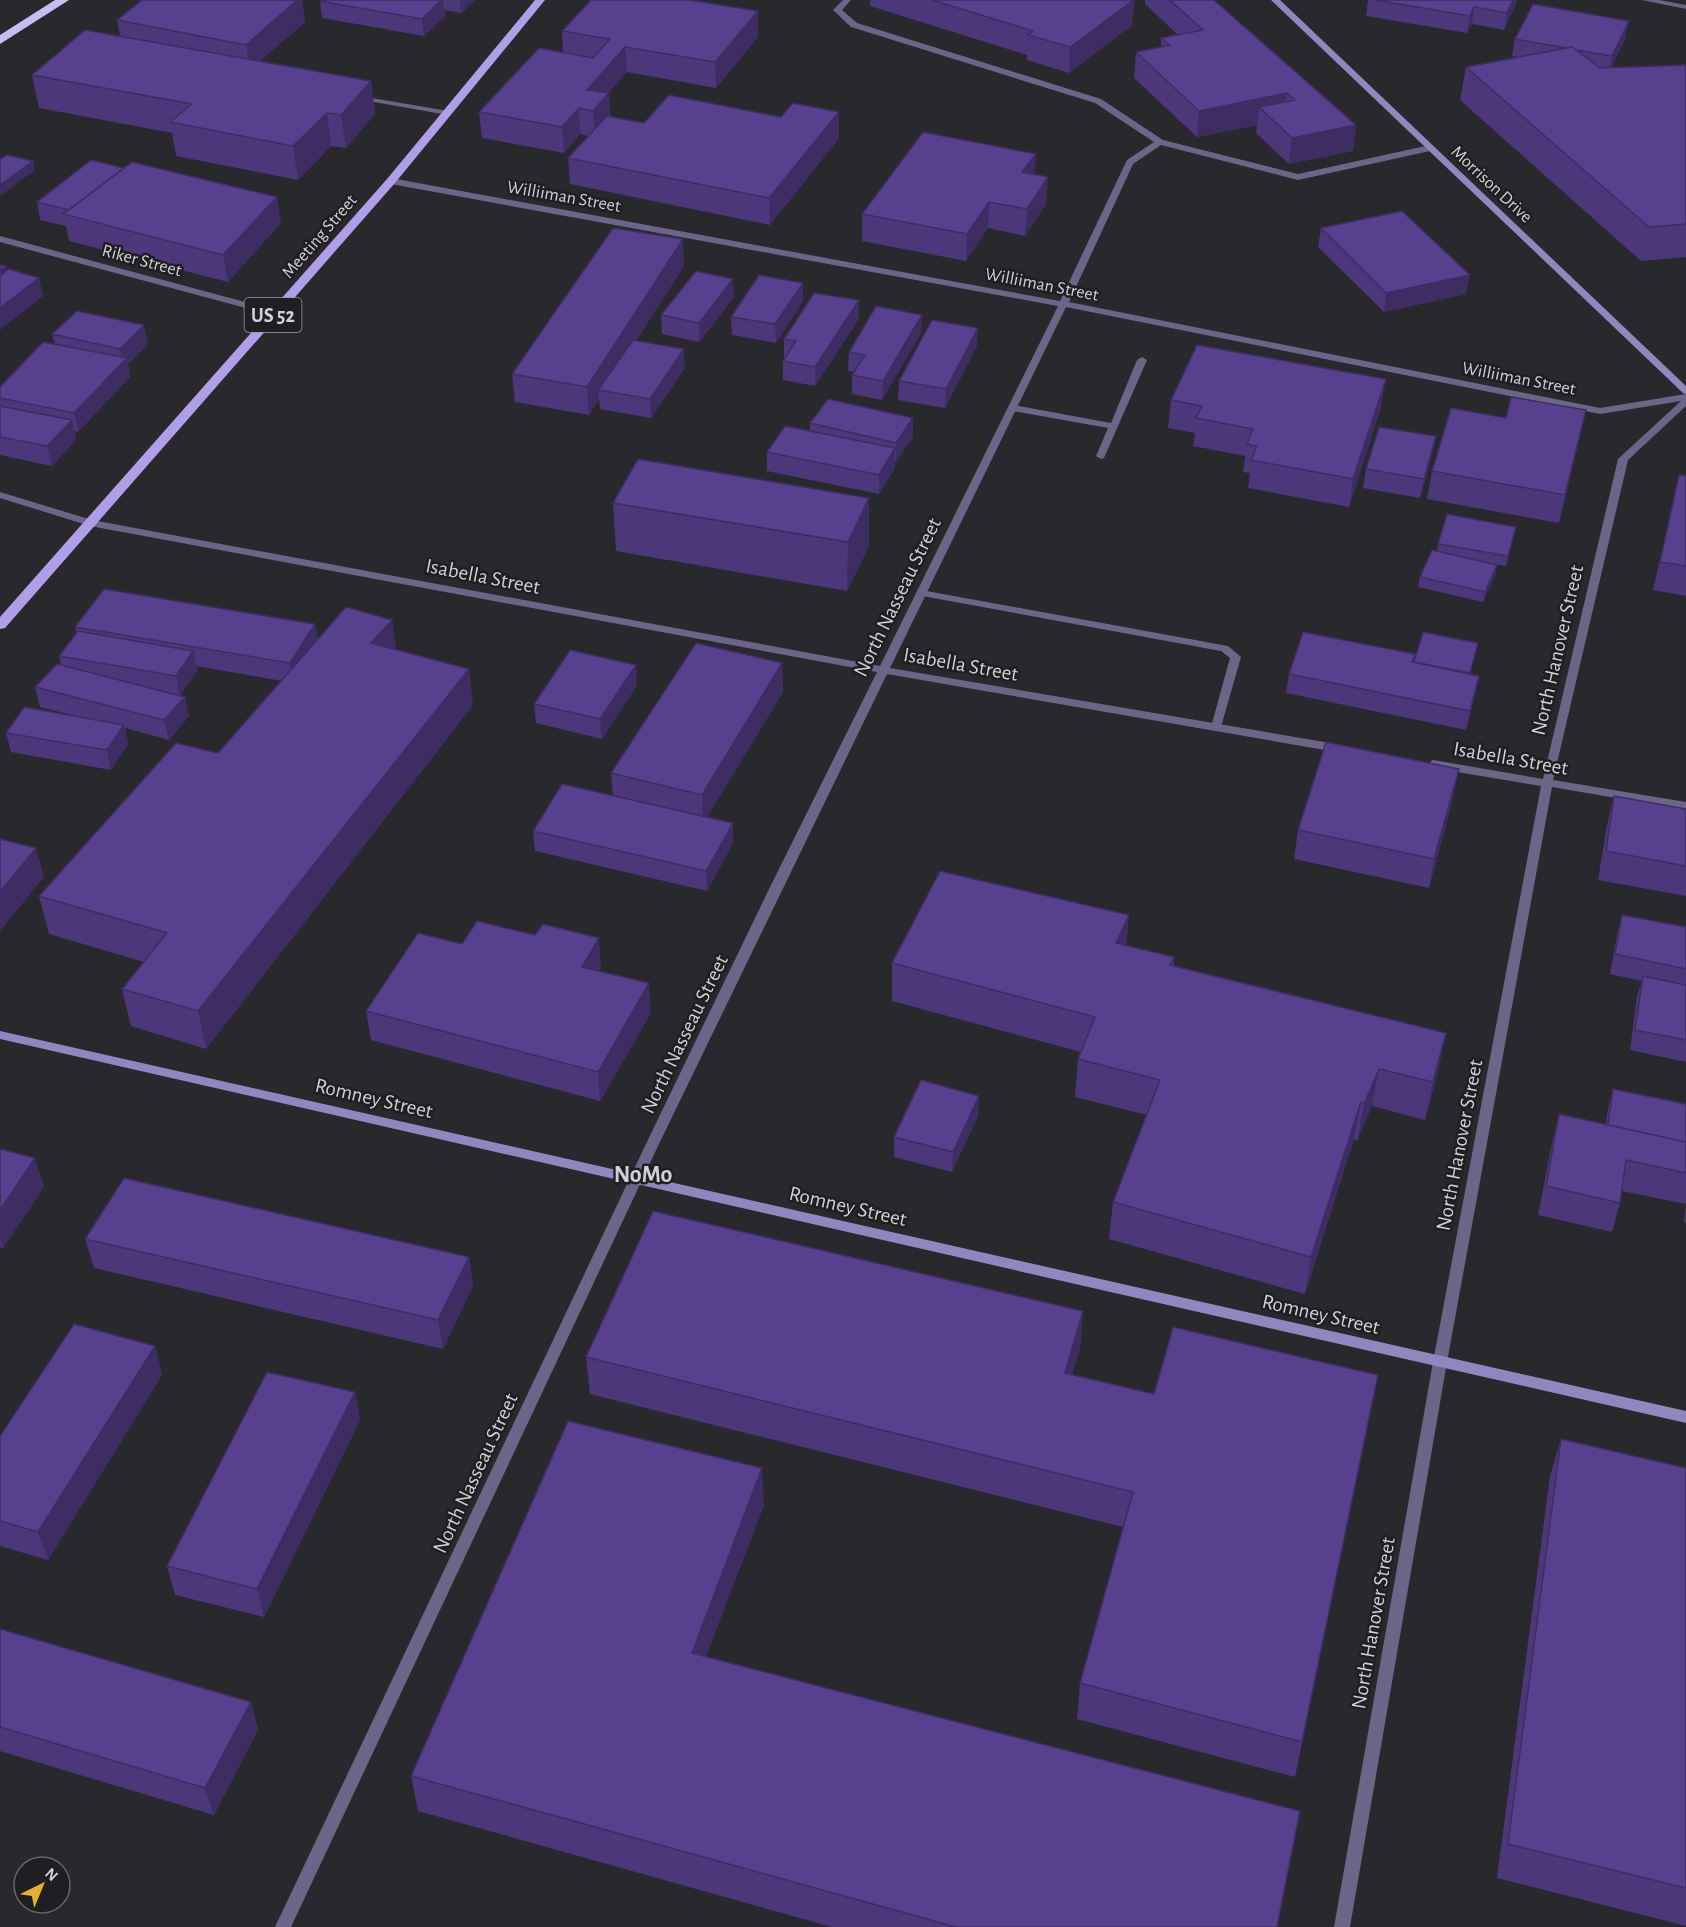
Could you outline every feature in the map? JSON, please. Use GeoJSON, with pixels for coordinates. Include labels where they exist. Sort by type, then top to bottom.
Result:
{"type":"FeatureCollection","features":[{"type":"Feature","properties":{"kind":"highway"},"geometry":{"type":"LineString","coordinates":[[0,40],[63,0]]}},
{"type":"Feature","properties":{"kind":"main road","name":"Meeting Street"},"geometry":{"type":"LineString","coordinates":[[0,625],[391,181],[540,0]]}},
{"type":"Feature","properties":{"kind":"street"},"geometry":{"type":"LineString","coordinates":[[847,0],[837,10],[854,25],[1098,100],[1160,142],[1298,177],[1430,148]]}},
{"type":"Feature","properties":{"kind":"street","name":"Morrison Drive"},"geometry":{"type":"LineString","coordinates":[[1275,0],[1686,391]]}},
{"type":"Feature","properties":{"kind":"street"},"geometry":{"type":"LineString","coordinates":[[1646,0],[1674,2],[1686,7]]}},
{"type":"Feature","properties":{"kind":"street"},"geometry":{"type":"LineString","coordinates":[[344,95],[448,113]]}},
{"type":"Feature","properties":{"kind":"street","name":"North Nasseau Street"},"geometry":{"type":"LineString","coordinates":[[283,1927],[634,1179],[882,670],[1064,304],[1130,162],[1160,142]]}},
{"type":"Feature","properties":{"kind":"street","name":"Williiman Street"},"geometry":{"type":"LineString","coordinates":[[391,181],[1064,304],[1600,411],[1686,399]]}},
{"type":"Feature","properties":{"kind":"street","name":"Riker Street"},"geometry":{"type":"LineString","coordinates":[[0,240],[275,313]]}},
{"type":"Feature","properties":{"kind":"street"},"geometry":{"type":"LineString","coordinates":[[1101,456],[1142,360]]}},
{"type":"Feature","properties":{"kind":"street","name":"North Hanover Street"},"geometry":{"type":"LineString","coordinates":[[1342,1927],[1440,1362],[1547,784],[1623,459],[1686,399]]}},
{"type":"Feature","properties":{"kind":"street"},"geometry":{"type":"LineString","coordinates":[[1013,408],[1113,426]]}},
{"type":"Feature","properties":{"kind":"street","name":"Isabella Street"},"geometry":{"type":"LineString","coordinates":[[0,495],[90,523],[882,670],[1354,751]]}},
{"type":"Feature","properties":{"kind":"street"},"geometry":{"type":"LineString","coordinates":[[921,594],[1224,648],[1236,657],[1216,727]]}},
{"type":"Feature","properties":{"kind":"street","name":"Isabella Street"},"geometry":{"type":"LineString","coordinates":[[1422,762],[1686,806]]}},
{"type":"Feature","properties":{"kind":"street","name":"Romney Street"},"geometry":{"type":"LineString","coordinates":[[0,1035],[1686,1417]]}},
{"type":"Feature","properties":{"kind":"building"},"geometry":{"type":"Polygon","coordinates":[[[142,0],[297,0],[246,45],[117,20],[142,0]]]}},
{"type":"Feature","properties":{"kind":"building"},"geometry":{"type":"Polygon","coordinates":[[[321,0],[441,0],[422,19],[321,0]]]}},
{"type":"Feature","properties":{"kind":"building"},"geometry":{"type":"Polygon","coordinates":[[[591,0],[690,0],[758,11],[715,62],[625,47],[587,90],[609,93],[593,111],[579,108],[562,127],[479,112],[539,48],[593,58],[610,39],[562,31],[591,0]]]}},
{"type":"Feature","properties":{"kind":"building"},"geometry":{"type":"Polygon","coordinates":[[[932,0],[1134,0],[1070,47],[1028,35],[1033,31],[932,0]]]}},
{"type":"Feature","properties":{"kind":"building"},"geometry":{"type":"Polygon","coordinates":[[[1170,0],[1214,0],[1356,125],[1292,138],[1259,107],[1295,100],[1287,93],[1199,111],[1136,52],[1170,45],[1161,38],[1203,30],[1170,0]]]}},
{"type":"Feature","properties":{"kind":"building"},"geometry":{"type":"Polygon","coordinates":[[[1375,0],[1513,0],[1507,13],[1474,7],[1470,16],[1375,0]]]}},
{"type":"Feature","properties":{"kind":"building"},"geometry":{"type":"Polygon","coordinates":[[[1533,4],[1629,21],[1612,56],[1576,50],[1572,47],[1566,48],[1515,39],[1533,4]]]}},
{"type":"Feature","properties":{"kind":"building"},"geometry":{"type":"Polygon","coordinates":[[[85,30],[371,81],[341,115],[327,113],[293,146],[170,122],[192,104],[32,75],[85,30]]]}},
{"type":"Feature","properties":{"kind":"building"},"geometry":{"type":"Polygon","coordinates":[[[1572,47],[1600,68],[1686,65],[1686,224],[1649,227],[1466,67],[1572,47]]]}},
{"type":"Feature","properties":{"kind":"building"},"geometry":{"type":"Polygon","coordinates":[[[669,95],[781,117],[793,103],[839,112],[769,198],[568,158],[607,116],[644,123],[669,95]]]}},
{"type":"Feature","properties":{"kind":"building"},"geometry":{"type":"Polygon","coordinates":[[[923,132],[1036,154],[1022,172],[1048,177],[1027,209],[989,202],[967,234],[862,214],[923,132]]]}},
{"type":"Feature","properties":{"kind":"building"},"geometry":{"type":"Polygon","coordinates":[[[7,155],[33,161],[0,185],[0,159],[7,155]]]}},
{"type":"Feature","properties":{"kind":"building"},"geometry":{"type":"Polygon","coordinates":[[[91,160],[124,168],[69,210],[37,202],[91,160]]]}},
{"type":"Feature","properties":{"kind":"building"},"geometry":{"type":"Polygon","coordinates":[[[132,162],[277,197],[223,255],[63,214],[132,162]]]}},
{"type":"Feature","properties":{"kind":"building"},"geometry":{"type":"Polygon","coordinates":[[[1402,211],[1470,275],[1386,293],[1321,228],[1402,211]]]}},
{"type":"Feature","properties":{"kind":"building"},"geometry":{"type":"Polygon","coordinates":[[[613,228],[683,239],[587,387],[512,374],[613,228]]]}},
{"type":"Feature","properties":{"kind":"building"},"geometry":{"type":"Polygon","coordinates":[[[9,269],[39,278],[0,308],[0,276],[9,269]]]}},
{"type":"Feature","properties":{"kind":"building"},"geometry":{"type":"Polygon","coordinates":[[[696,271],[733,279],[699,323],[661,315],[696,271]]]}},
{"type":"Feature","properties":{"kind":"building"},"geometry":{"type":"Polygon","coordinates":[[[759,275],[803,283],[775,324],[731,317],[759,275]]]}},
{"type":"Feature","properties":{"kind":"building"},"geometry":{"type":"Polygon","coordinates":[[[814,293],[859,300],[815,367],[783,361],[796,341],[784,339],[814,293]]]}},
{"type":"Feature","properties":{"kind":"building"},"geometry":{"type":"Polygon","coordinates":[[[876,306],[922,315],[883,381],[852,375],[865,355],[849,352],[876,306]]]}},
{"type":"Feature","properties":{"kind":"building"},"geometry":{"type":"Polygon","coordinates":[[[77,311],[144,325],[120,349],[52,334],[77,311]]]}},
{"type":"Feature","properties":{"kind":"building"},"geometry":{"type":"Polygon","coordinates":[[[932,320],[978,328],[946,389],[899,381],[932,320]]]}},
{"type":"Feature","properties":{"kind":"building"},"geometry":{"type":"Polygon","coordinates":[[[633,340],[684,349],[650,399],[598,390],[633,340]]]}},
{"type":"Feature","properties":{"kind":"building"},"geometry":{"type":"Polygon","coordinates":[[[43,342],[127,358],[74,413],[0,398],[0,387],[43,342]]]}},
{"type":"Feature","properties":{"kind":"building"},"geometry":{"type":"Polygon","coordinates":[[[1197,345],[1386,379],[1353,479],[1251,460],[1257,446],[1247,444],[1253,429],[1196,418],[1202,406],[1171,400],[1197,345]]]}},
{"type":"Feature","properties":{"kind":"building"},"geometry":{"type":"Polygon","coordinates":[[[1511,397],[1586,410],[1565,495],[1432,471],[1451,408],[1506,418],[1511,397]]]}},
{"type":"Feature","properties":{"kind":"building"},"geometry":{"type":"Polygon","coordinates":[[[828,399],[913,418],[896,443],[810,423],[828,399]]]}},
{"type":"Feature","properties":{"kind":"building"},"geometry":{"type":"Polygon","coordinates":[[[0,406],[72,420],[47,446],[0,437],[0,406]]]}},
{"type":"Feature","properties":{"kind":"building"},"geometry":{"type":"Polygon","coordinates":[[[785,426],[895,448],[879,475],[767,452],[785,426]]]}},
{"type":"Feature","properties":{"kind":"building"},"geometry":{"type":"Polygon","coordinates":[[[1379,427],[1436,436],[1424,479],[1366,469],[1379,427]]]}},
{"type":"Feature","properties":{"kind":"building"},"geometry":{"type":"Polygon","coordinates":[[[638,459],[869,498],[848,542],[613,503],[638,459]]]}},
{"type":"Feature","properties":{"kind":"building"},"geometry":{"type":"Polygon","coordinates":[[[1679,475],[1686,476],[1686,566],[1660,562],[1679,475]]]}},
{"type":"Feature","properties":{"kind":"building"},"geometry":{"type":"Polygon","coordinates":[[[1447,514],[1516,527],[1508,556],[1438,544],[1447,514]]]}},
{"type":"Feature","properties":{"kind":"building"},"geometry":{"type":"Polygon","coordinates":[[[1432,550],[1497,565],[1485,592],[1420,577],[1432,550]]]}},
{"type":"Feature","properties":{"kind":"building"},"geometry":{"type":"Polygon","coordinates":[[[104,589],[315,624],[290,663],[75,627],[104,589]]]}},
{"type":"Feature","properties":{"kind":"building"},"geometry":{"type":"Polygon","coordinates":[[[346,607],[392,620],[371,643],[469,669],[198,1011],[122,989],[167,933],[39,896],[176,743],[218,753],[346,607]]]}},
{"type":"Feature","properties":{"kind":"building"},"geometry":{"type":"Polygon","coordinates":[[[78,631],[193,651],[176,676],[59,656],[78,631]]]}},
{"type":"Feature","properties":{"kind":"building"},"geometry":{"type":"Polygon","coordinates":[[[1303,632],[1415,654],[1412,662],[1479,676],[1470,711],[1289,674],[1303,632]]]}},
{"type":"Feature","properties":{"kind":"building"},"geometry":{"type":"Polygon","coordinates":[[[1423,632],[1478,643],[1470,673],[1414,662],[1423,632]]]}},
{"type":"Feature","properties":{"kind":"building"},"geometry":{"type":"Polygon","coordinates":[[[696,643],[782,663],[702,795],[611,773],[696,643]]]}},
{"type":"Feature","properties":{"kind":"building"},"geometry":{"type":"Polygon","coordinates":[[[570,650],[636,665],[600,719],[534,704],[570,650]]]}},
{"type":"Feature","properties":{"kind":"building"},"geometry":{"type":"Polygon","coordinates":[[[57,664],[185,697],[164,720],[35,687],[57,664]]]}},
{"type":"Feature","properties":{"kind":"building"},"geometry":{"type":"Polygon","coordinates":[[[24,707],[124,725],[107,750],[6,733],[24,707]]]}},
{"type":"Feature","properties":{"kind":"building"},"geometry":{"type":"Polygon","coordinates":[[[1326,742],[1459,769],[1434,859],[1298,830],[1326,742]]]}},
{"type":"Feature","properties":{"kind":"building"},"geometry":{"type":"Polygon","coordinates":[[[562,784],[733,823],[706,871],[533,831],[562,784]]]}},
{"type":"Feature","properties":{"kind":"building"},"geometry":{"type":"Polygon","coordinates":[[[1614,796],[1686,809],[1686,866],[1606,851],[1614,796]]]}},
{"type":"Feature","properties":{"kind":"building"},"geometry":{"type":"Polygon","coordinates":[[[0,839],[36,848],[0,892],[0,839]]]}},
{"type":"Feature","properties":{"kind":"building"},"geometry":{"type":"Polygon","coordinates":[[[940,871],[1129,915],[1116,943],[1174,957],[1170,965],[1446,1033],[1433,1082],[1379,1069],[1364,1104],[1361,1102],[1311,1257],[1113,1202],[1160,1080],[1078,1059],[1095,1017],[892,963],[940,871]]]}},
{"type":"Feature","properties":{"kind":"building"},"geometry":{"type":"Polygon","coordinates":[[[1622,915],[1686,927],[1686,969],[1615,954],[1622,915]]]}},
{"type":"Feature","properties":{"kind":"building"},"geometry":{"type":"Polygon","coordinates":[[[477,921],[535,935],[543,924],[599,938],[582,967],[649,983],[598,1072],[366,1011],[418,933],[462,944],[477,921]]]}},
{"type":"Feature","properties":{"kind":"building"},"geometry":{"type":"Polygon","coordinates":[[[1643,976],[1686,985],[1686,1040],[1635,1030],[1643,976]]]}},
{"type":"Feature","properties":{"kind":"building"},"geometry":{"type":"Polygon","coordinates":[[[921,1080],[979,1096],[953,1152],[894,1137],[921,1080]]]}},
{"type":"Feature","properties":{"kind":"building"},"geometry":{"type":"Polygon","coordinates":[[[1613,1089],[1686,1104],[1686,1142],[1608,1125],[1613,1089]]]}},
{"type":"Feature","properties":{"kind":"building"},"geometry":{"type":"Polygon","coordinates":[[[1559,1114],[1686,1142],[1686,1173],[1626,1160],[1620,1203],[1546,1186],[1559,1114]]]}},
{"type":"Feature","properties":{"kind":"building"},"geometry":{"type":"Polygon","coordinates":[[[0,1149],[35,1158],[0,1210],[0,1149]]]}},
{"type":"Feature","properties":{"kind":"building"},"geometry":{"type":"Polygon","coordinates":[[[124,1178],[469,1257],[438,1320],[85,1239],[124,1178]]]}},
{"type":"Feature","properties":{"kind":"building"},"geometry":{"type":"Polygon","coordinates":[[[653,1211],[1083,1311],[1065,1373],[1154,1394],[1173,1327],[1378,1375],[1302,1742],[1080,1683],[1133,1492],[586,1357],[653,1211]]]}},
{"type":"Feature","properties":{"kind":"building"},"geometry":{"type":"Polygon","coordinates":[[[74,1324],[155,1346],[38,1532],[0,1521],[0,1436],[74,1324]]]}},
{"type":"Feature","properties":{"kind":"building"},"geometry":{"type":"Polygon","coordinates":[[[267,1372],[355,1392],[257,1589],[167,1566],[267,1372]]]}},
{"type":"Feature","properties":{"kind":"building"},"geometry":{"type":"Polygon","coordinates":[[[568,1421],[762,1468],[692,1653],[1300,1811],[1277,1927],[956,1927],[411,1776],[568,1421]]]}},
{"type":"Feature","properties":{"kind":"building"},"geometry":{"type":"Polygon","coordinates":[[[1561,1439],[1686,1468],[1686,1888],[1508,1844],[1561,1439]]]}},
{"type":"Feature","properties":{"kind":"building"},"geometry":{"type":"Polygon","coordinates":[[[0,1629],[251,1702],[205,1788],[0,1727],[0,1629]]]}},
{"type":"Feature","properties":{"kind":"district","name":"NoMo"},"geometry":{"type":"Point","coordinates":[643,1174]}}]}
